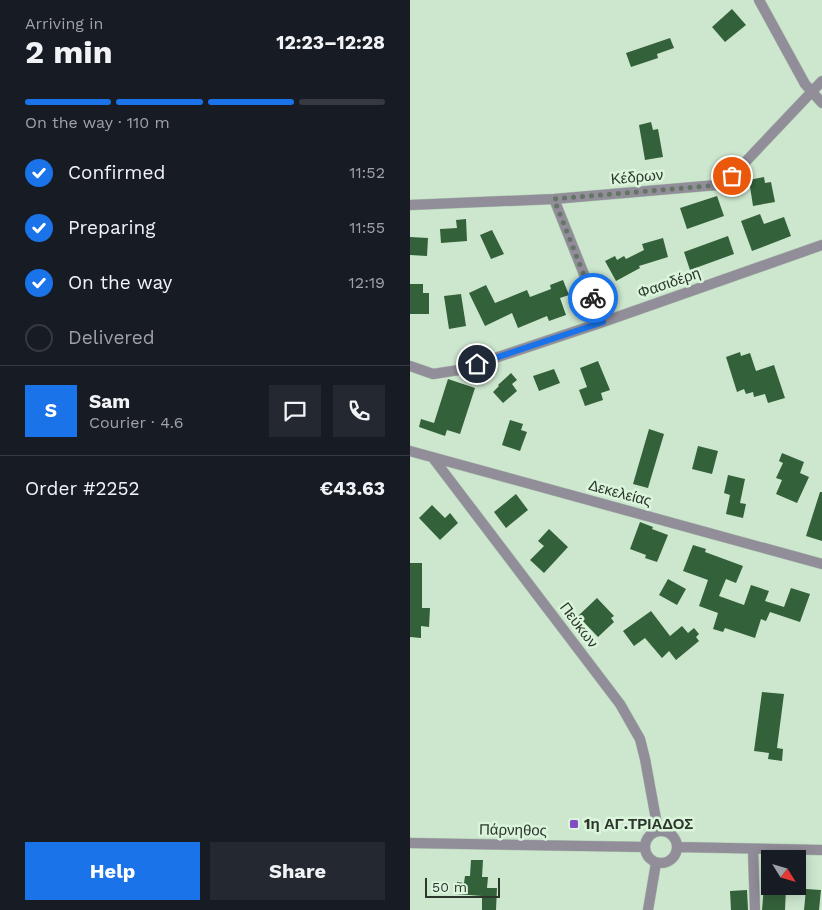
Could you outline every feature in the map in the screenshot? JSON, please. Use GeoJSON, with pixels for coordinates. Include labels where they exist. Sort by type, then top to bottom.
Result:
{"type":"FeatureCollection","features":[{"type":"Feature","properties":{"kind":"street"},"geometry":{"type":"LineString","coordinates":[[760,0],[805,84],[822,103]]}},
{"type":"Feature","properties":{"kind":"street","name":"Κέδρων"},"geometry":{"type":"LineString","coordinates":[[410,205],[554,199],[708,186],[722,183],[732,176],[822,81]]}},
{"type":"Feature","properties":{"kind":"street"},"geometry":{"type":"LineString","coordinates":[[554,199],[603,322]]}},
{"type":"Feature","properties":{"kind":"street","name":"Φασιδέρη"},"geometry":{"type":"LineString","coordinates":[[410,366],[433,374],[459,370],[603,322],[822,245]]}},
{"type":"Feature","properties":{"kind":"street","name":"Δεκελείας"},"geometry":{"type":"LineString","coordinates":[[410,451],[822,564]]}},
{"type":"Feature","properties":{"kind":"street","name":"Πεύκων"},"geometry":{"type":"LineString","coordinates":[[433,458],[620,704],[640,739],[658,830]]}},
{"type":"Feature","properties":{"kind":"street"},"geometry":{"type":"LineString","coordinates":[[658,830],[667,831],[676,840],[675,854],[670,860],[663,863],[656,863],[647,857],[645,847],[645,840],[649,835],[658,830]]}},
{"type":"Feature","properties":{"kind":"street","name":"Πάρνηθος"},"geometry":{"type":"LineString","coordinates":[[410,843],[645,847]]}},
{"type":"Feature","properties":{"kind":"street"},"geometry":{"type":"LineString","coordinates":[[677,847],[822,850]]}},
{"type":"Feature","properties":{"kind":"street"},"geometry":{"type":"LineString","coordinates":[[753,850],[755,910]]}},
{"type":"Feature","properties":{"kind":"street"},"geometry":{"type":"LineString","coordinates":[[648,910],[656,863]]}},
{"type":"Feature","properties":{"kind":"building"},"geometry":{"type":"Polygon","coordinates":[[[732,9],[746,25],[725,42],[712,27],[732,9]]]}},
{"type":"Feature","properties":{"kind":"building"},"geometry":{"type":"Polygon","coordinates":[[[670,38],[674,48],[657,54],[658,58],[631,67],[626,53],[670,38]]]}},
{"type":"Feature","properties":{"kind":"building"},"geometry":{"type":"Polygon","coordinates":[[[651,122],[653,130],[658,129],[663,157],[645,160],[639,125],[651,122]]]}},
{"type":"Feature","properties":{"kind":"building"},"geometry":{"type":"Polygon","coordinates":[[[764,177],[765,183],[771,182],[775,202],[753,206],[749,180],[764,177]]]}},
{"type":"Feature","properties":{"kind":"building"},"geometry":{"type":"Polygon","coordinates":[[[717,196],[724,216],[687,229],[680,208],[717,196]]]}},
{"type":"Feature","properties":{"kind":"building"},"geometry":{"type":"Polygon","coordinates":[[[760,214],[764,224],[784,217],[791,236],[752,251],[741,221],[760,214]]]}},
{"type":"Feature","properties":{"kind":"building"},"geometry":{"type":"Polygon","coordinates":[[[466,219],[467,241],[441,243],[440,229],[457,228],[456,220],[466,219]]]}},
{"type":"Feature","properties":{"kind":"building"},"geometry":{"type":"Polygon","coordinates":[[[492,230],[504,254],[491,259],[480,235],[492,230]]]}},
{"type":"Feature","properties":{"kind":"building"},"geometry":{"type":"Polygon","coordinates":[[[728,236],[734,254],[690,270],[684,252],[728,236]]]}},
{"type":"Feature","properties":{"kind":"building"},"geometry":{"type":"Polygon","coordinates":[[[410,237],[428,238],[427,256],[410,255],[410,237]]]}},
{"type":"Feature","properties":{"kind":"building"},"geometry":{"type":"Polygon","coordinates":[[[663,238],[668,257],[639,266],[640,268],[616,281],[605,261],[615,256],[617,260],[624,256],[626,259],[644,250],[642,244],[663,238]]]}},
{"type":"Feature","properties":{"kind":"building"},"geometry":{"type":"Polygon","coordinates":[[[563,280],[569,295],[560,298],[566,315],[549,321],[547,316],[518,328],[512,313],[485,326],[469,293],[486,285],[495,303],[527,290],[530,297],[551,289],[550,285],[563,280]]]}},
{"type":"Feature","properties":{"kind":"building"},"geometry":{"type":"Polygon","coordinates":[[[410,284],[423,284],[423,293],[429,293],[429,314],[410,314],[410,284]]]}},
{"type":"Feature","properties":{"kind":"building"},"geometry":{"type":"Polygon","coordinates":[[[461,294],[466,326],[449,329],[444,296],[461,294]]]}},
{"type":"Feature","properties":{"kind":"building"},"geometry":{"type":"Polygon","coordinates":[[[740,352],[741,356],[750,353],[756,371],[774,365],[785,398],[768,403],[765,394],[754,397],[753,392],[746,394],[744,389],[737,392],[726,357],[740,352]]]}},
{"type":"Feature","properties":{"kind":"building"},"geometry":{"type":"Polygon","coordinates":[[[598,361],[610,390],[601,393],[603,400],[585,406],[579,390],[587,387],[580,368],[598,361]]]}},
{"type":"Feature","properties":{"kind":"building"},"geometry":{"type":"Polygon","coordinates":[[[554,369],[560,383],[539,391],[533,376],[554,369]]]}},
{"type":"Feature","properties":{"kind":"building"},"geometry":{"type":"Polygon","coordinates":[[[511,373],[517,380],[512,384],[517,391],[503,403],[493,392],[511,373]]]}},
{"type":"Feature","properties":{"kind":"building"},"geometry":{"type":"Polygon","coordinates":[[[448,379],[475,388],[460,434],[447,430],[445,436],[419,427],[421,419],[434,423],[448,379]]]}},
{"type":"Feature","properties":{"kind":"building"},"geometry":{"type":"Polygon","coordinates":[[[510,420],[523,424],[521,430],[527,432],[520,451],[502,445],[510,420]]]}},
{"type":"Feature","properties":{"kind":"building"},"geometry":{"type":"Polygon","coordinates":[[[649,429],[664,434],[648,488],[633,484],[649,429]]]}},
{"type":"Feature","properties":{"kind":"building"},"geometry":{"type":"Polygon","coordinates":[[[698,446],[718,451],[712,474],[692,469],[698,446]]]}},
{"type":"Feature","properties":{"kind":"building"},"geometry":{"type":"Polygon","coordinates":[[[782,453],[804,462],[800,473],[809,477],[797,503],[776,494],[782,480],[776,478],[783,463],[779,461],[782,453]]]}},
{"type":"Feature","properties":{"kind":"building"},"geometry":{"type":"Polygon","coordinates":[[[728,475],[745,479],[740,503],[746,504],[743,518],[726,514],[730,495],[724,493],[728,475]]]}},
{"type":"Feature","properties":{"kind":"building"},"geometry":{"type":"Polygon","coordinates":[[[820,492],[822,492],[822,541],[806,536],[820,492]]]}},
{"type":"Feature","properties":{"kind":"building"},"geometry":{"type":"Polygon","coordinates":[[[516,494],[528,510],[506,528],[494,512],[516,494]]]}},
{"type":"Feature","properties":{"kind":"building"},"geometry":{"type":"Polygon","coordinates":[[[432,505],[445,518],[450,513],[458,523],[440,540],[419,518],[432,505]]]}},
{"type":"Feature","properties":{"kind":"building"},"geometry":{"type":"Polygon","coordinates":[[[640,522],[668,535],[657,562],[645,558],[646,555],[630,549],[640,522]]]}},
{"type":"Feature","properties":{"kind":"building"},"geometry":{"type":"Polygon","coordinates":[[[549,529],[568,547],[544,573],[530,560],[544,546],[538,541],[549,529]]]}},
{"type":"Feature","properties":{"kind":"building"},"geometry":{"type":"Polygon","coordinates":[[[693,545],[706,549],[705,552],[743,566],[736,583],[726,579],[719,596],[744,605],[751,585],[769,591],[765,601],[784,607],[791,588],[810,594],[800,622],[770,612],[766,621],[761,619],[755,638],[725,628],[723,632],[713,629],[718,613],[699,606],[708,580],[683,571],[693,545]]]}},
{"type":"Feature","properties":{"kind":"building"},"geometry":{"type":"Polygon","coordinates":[[[410,563],[422,563],[422,608],[430,608],[429,627],[421,626],[421,638],[410,637],[410,563]]]}},
{"type":"Feature","properties":{"kind":"building"},"geometry":{"type":"Polygon","coordinates":[[[668,579],[686,589],[677,605],[659,595],[668,579]]]}},
{"type":"Feature","properties":{"kind":"building"},"geometry":{"type":"Polygon","coordinates":[[[597,598],[614,616],[611,618],[614,622],[598,637],[578,616],[597,598]]]}},
{"type":"Feature","properties":{"kind":"building"},"geometry":{"type":"Polygon","coordinates":[[[651,611],[670,636],[682,626],[688,633],[694,628],[699,634],[696,637],[699,641],[676,660],[669,651],[662,658],[645,638],[634,646],[623,631],[651,611]]]}},
{"type":"Feature","properties":{"kind":"building"},"geometry":{"type":"Polygon","coordinates":[[[762,692],[784,694],[777,748],[783,749],[782,761],[768,759],[769,753],[754,751],[762,692]]]}},
{"type":"Feature","properties":{"kind":"building"},"geometry":{"type":"Polygon","coordinates":[[[471,860],[483,860],[482,877],[488,877],[487,888],[497,888],[496,910],[482,910],[482,896],[456,894],[457,882],[464,883],[465,876],[470,876],[471,860]]]}},
{"type":"Feature","properties":{"kind":"building"},"geometry":{"type":"Polygon","coordinates":[[[806,889],[821,890],[819,910],[804,910],[806,889]]]}},
{"type":"Feature","properties":{"kind":"building"},"geometry":{"type":"Polygon","coordinates":[[[747,890],[748,910],[731,910],[730,891],[747,890]]]}},
{"type":"Feature","properties":{"kind":"building"},"geometry":{"type":"Polygon","coordinates":[[[763,895],[786,895],[785,910],[762,910],[763,895]]]}},
{"type":"Feature","properties":{"kind":"way so far"},"geometry":{"type":"LineString","coordinates":[[593,298],[554,199],[717,185],[732,176]]}},
{"type":"Feature","properties":{"kind":"place","name":"1η ΑΓ.ΤΡΙΑΔΟΣ"},"geometry":{"type":"Point","coordinates":[574,824]}},
{"type":"Feature","properties":{"kind":"route"},"geometry":{"type":"LineString","coordinates":[[477,364],[603,322],[593,298]]}}]}
